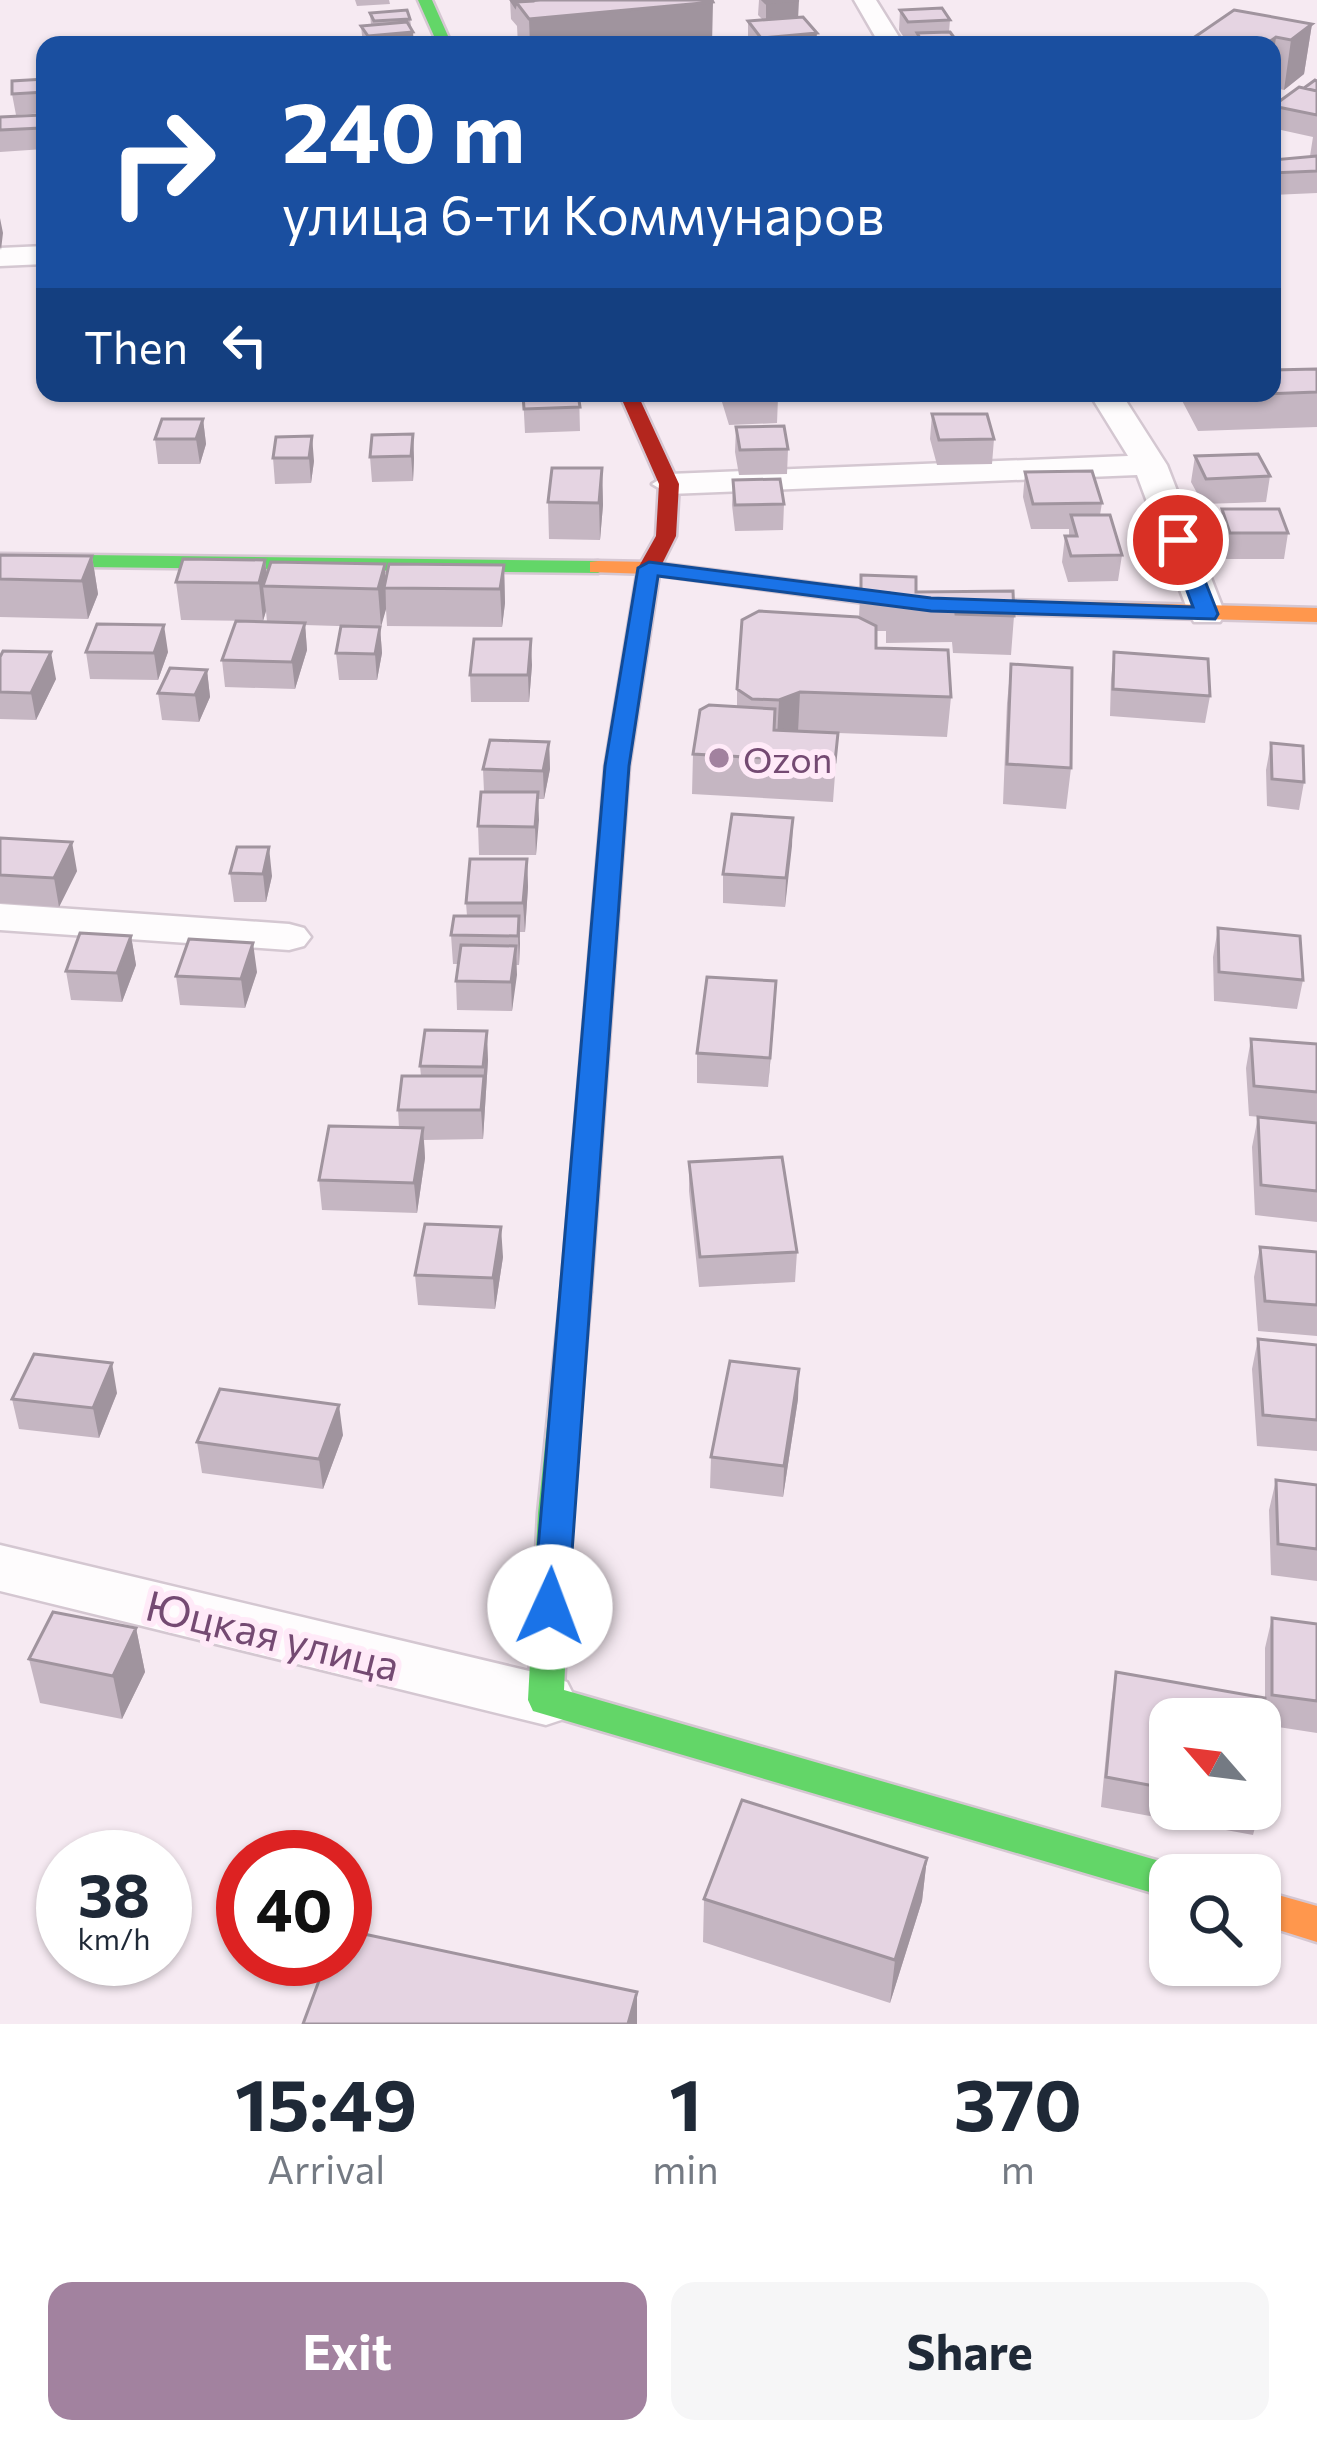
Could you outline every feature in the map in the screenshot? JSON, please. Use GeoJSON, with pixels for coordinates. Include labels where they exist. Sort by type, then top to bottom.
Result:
{"type":"FeatureCollection","features":[{"type":"Feature","properties":{"kind":"street"},"geometry":{"type":"LineString","coordinates":[[424,0],[441,36]]}},
{"type":"Feature","properties":{"kind":"street"},"geometry":{"type":"LineString","coordinates":[[865,1],[886,36]]}},
{"type":"Feature","properties":{"kind":"street"},"geometry":{"type":"LineString","coordinates":[[0,257],[36,255]]}},
{"type":"Feature","properties":{"kind":"street"},"geometry":{"type":"LineString","coordinates":[[632,402],[669,484],[666,536],[649,568],[617,766],[594,1032],[590,1140],[554,1513],[546,1700],[1149,1875]]}},
{"type":"Feature","properties":{"kind":"street"},"geometry":{"type":"LineString","coordinates":[[1111,402],[1150,466],[1207,614]]}},
{"type":"Feature","properties":{"kind":"street"},"geometry":{"type":"LineString","coordinates":[[669,484],[1150,466]]}},
{"type":"Feature","properties":{"kind":"street"},"geometry":{"type":"LineString","coordinates":[[0,560],[649,568],[931,605],[1317,615]]}},
{"type":"Feature","properties":{"kind":"street"},"geometry":{"type":"LineString","coordinates":[[0,917],[289,937]]}},
{"type":"Feature","properties":{"kind":"street","name":"Юцкая улица"},"geometry":{"type":"LineString","coordinates":[[0,1568],[546,1700]]}},
{"type":"Feature","properties":{"kind":"street"},"geometry":{"type":"LineString","coordinates":[[1281,1913],[1317,1924]]}},
{"type":"Feature","properties":{"kind":"building"},"geometry":{"type":"Polygon","coordinates":[[[516,2],[713,2],[529,19],[516,2]]]}},
{"type":"Feature","properties":{"kind":"building"},"geometry":{"type":"Polygon","coordinates":[[[942,8],[950,20],[908,22],[900,10],[942,8]]]}},
{"type":"Feature","properties":{"kind":"building"},"geometry":{"type":"Polygon","coordinates":[[[407,10],[410,19],[374,21],[370,13],[407,10]]]}},
{"type":"Feature","properties":{"kind":"building"},"geometry":{"type":"Polygon","coordinates":[[[1234,10],[1312,24],[1291,40],[1196,36],[1234,10]]]}},
{"type":"Feature","properties":{"kind":"building"},"geometry":{"type":"Polygon","coordinates":[[[803,17],[817,33],[759,36],[748,21],[803,17]]]}},
{"type":"Feature","properties":{"kind":"building"},"geometry":{"type":"Polygon","coordinates":[[[407,22],[413,32],[368,36],[361,26],[407,22]]]}},
{"type":"Feature","properties":{"kind":"building"},"geometry":{"type":"Polygon","coordinates":[[[950,32],[953,36],[919,36],[950,32]]]}},
{"type":"Feature","properties":{"kind":"building"},"geometry":{"type":"Polygon","coordinates":[[[36,80],[36,93],[12,94],[12,81],[36,80]]]}},
{"type":"Feature","properties":{"kind":"building"},"geometry":{"type":"Polygon","coordinates":[[[1299,87],[1317,91],[1317,115],[1281,108],[1281,100],[1299,87]]]}},
{"type":"Feature","properties":{"kind":"building"},"geometry":{"type":"Polygon","coordinates":[[[36,115],[36,128],[0,130],[0,117],[36,115]]]}},
{"type":"Feature","properties":{"kind":"building"},"geometry":{"type":"Polygon","coordinates":[[[1317,156],[1317,171],[1281,173],[1281,159],[1317,156]]]}},
{"type":"Feature","properties":{"kind":"building"},"geometry":{"type":"Polygon","coordinates":[[[1317,369],[1317,392],[1281,393],[1281,370],[1317,369]]]}},
{"type":"Feature","properties":{"kind":"building"},"geometry":{"type":"Polygon","coordinates":[[[524,402],[579,402],[580,407],[524,409],[524,402]]]}},
{"type":"Feature","properties":{"kind":"building"},"geometry":{"type":"Polygon","coordinates":[[[932,414],[987,414],[994,439],[939,440],[932,414]]]}},
{"type":"Feature","properties":{"kind":"building"},"geometry":{"type":"Polygon","coordinates":[[[162,419],[203,419],[196,439],[155,439],[162,419]]]}},
{"type":"Feature","properties":{"kind":"building"},"geometry":{"type":"Polygon","coordinates":[[[784,426],[788,449],[740,450],[736,427],[784,426]]]}},
{"type":"Feature","properties":{"kind":"building"},"geometry":{"type":"Polygon","coordinates":[[[413,434],[411,456],[370,457],[372,435],[413,434]]]}},
{"type":"Feature","properties":{"kind":"building"},"geometry":{"type":"Polygon","coordinates":[[[312,436],[309,458],[273,458],[276,437],[312,436]]]}},
{"type":"Feature","properties":{"kind":"building"},"geometry":{"type":"Polygon","coordinates":[[[1258,454],[1270,476],[1206,479],[1195,456],[1258,454]]]}},
{"type":"Feature","properties":{"kind":"building"},"geometry":{"type":"Polygon","coordinates":[[[552,468],[602,468],[599,503],[548,502],[552,468]]]}},
{"type":"Feature","properties":{"kind":"building"},"geometry":{"type":"Polygon","coordinates":[[[1092,471],[1102,503],[1033,504],[1025,472],[1092,471]]]}},
{"type":"Feature","properties":{"kind":"building"},"geometry":{"type":"Polygon","coordinates":[[[780,479],[784,504],[735,505],[733,480],[780,479]]]}},
{"type":"Feature","properties":{"kind":"building"},"geometry":{"type":"Polygon","coordinates":[[[1222,509],[1279,509],[1288,533],[1230,533],[1222,509]]]}},
{"type":"Feature","properties":{"kind":"building"},"geometry":{"type":"Polygon","coordinates":[[[1071,515],[1110,515],[1122,555],[1071,556],[1065,536],[1077,536],[1071,515]]]}},
{"type":"Feature","properties":{"kind":"building"},"geometry":{"type":"Polygon","coordinates":[[[0,555],[92,556],[82,581],[0,579],[0,555]]]}},
{"type":"Feature","properties":{"kind":"building"},"geometry":{"type":"Polygon","coordinates":[[[183,559],[265,560],[259,583],[176,582],[183,559]]]}},
{"type":"Feature","properties":{"kind":"building"},"geometry":{"type":"Polygon","coordinates":[[[271,562],[385,564],[378,589],[263,586],[271,562]]]}},
{"type":"Feature","properties":{"kind":"building"},"geometry":{"type":"Polygon","coordinates":[[[389,564],[504,565],[500,589],[384,588],[389,564]]]}},
{"type":"Feature","properties":{"kind":"building"},"geometry":{"type":"Polygon","coordinates":[[[861,575],[916,577],[916,592],[1013,591],[1014,616],[956,614],[955,604],[889,605],[889,593],[861,592],[861,575]]]}},
{"type":"Feature","properties":{"kind":"building"},"geometry":{"type":"Polygon","coordinates":[[[759,611],[858,617],[876,626],[876,648],[948,650],[951,697],[800,692],[779,700],[752,699],[737,689],[742,620],[759,611]]]}},
{"type":"Feature","properties":{"kind":"building"},"geometry":{"type":"Polygon","coordinates":[[[236,621],[305,623],[292,662],[222,660],[236,621]]]}},
{"type":"Feature","properties":{"kind":"building"},"geometry":{"type":"Polygon","coordinates":[[[97,624],[164,625],[154,653],[86,652],[97,624]]]}},
{"type":"Feature","properties":{"kind":"building"},"geometry":{"type":"Polygon","coordinates":[[[341,626],[380,627],[375,654],[336,653],[341,626]]]}},
{"type":"Feature","properties":{"kind":"building"},"geometry":{"type":"Polygon","coordinates":[[[474,639],[531,639],[528,675],[470,675],[474,639]]]}},
{"type":"Feature","properties":{"kind":"building"},"geometry":{"type":"Polygon","coordinates":[[[3,651],[51,652],[31,693],[0,692],[3,651]]]}},
{"type":"Feature","properties":{"kind":"building"},"geometry":{"type":"Polygon","coordinates":[[[1114,652],[1208,659],[1210,696],[1113,689],[1114,652]]]}},
{"type":"Feature","properties":{"kind":"building"},"geometry":{"type":"Polygon","coordinates":[[[1011,664],[1072,668],[1071,768],[1007,764],[1011,664]]]}},
{"type":"Feature","properties":{"kind":"building"},"geometry":{"type":"Polygon","coordinates":[[[170,668],[207,670],[195,695],[158,693],[170,668]]]}},
{"type":"Feature","properties":{"kind":"building"},"geometry":{"type":"Polygon","coordinates":[[[709,705],[775,709],[774,730],[838,733],[835,762],[693,754],[700,710],[709,705]]]}},
{"type":"Feature","properties":{"kind":"building"},"geometry":{"type":"Polygon","coordinates":[[[490,740],[549,742],[543,771],[483,769],[490,740]]]}},
{"type":"Feature","properties":{"kind":"building"},"geometry":{"type":"Polygon","coordinates":[[[1271,743],[1303,746],[1304,782],[1272,779],[1271,743]]]}},
{"type":"Feature","properties":{"kind":"building"},"geometry":{"type":"Polygon","coordinates":[[[481,792],[538,792],[535,827],[478,826],[481,792]]]}},
{"type":"Feature","properties":{"kind":"building"},"geometry":{"type":"Polygon","coordinates":[[[732,814],[793,818],[786,878],[723,874],[732,814]]]}},
{"type":"Feature","properties":{"kind":"building"},"geometry":{"type":"Polygon","coordinates":[[[0,838],[72,842],[54,878],[0,875],[0,838]]]}},
{"type":"Feature","properties":{"kind":"building"},"geometry":{"type":"Polygon","coordinates":[[[237,847],[269,847],[263,874],[230,873],[237,847]]]}},
{"type":"Feature","properties":{"kind":"building"},"geometry":{"type":"Polygon","coordinates":[[[470,859],[527,859],[523,903],[466,903],[470,859]]]}},
{"type":"Feature","properties":{"kind":"building"},"geometry":{"type":"Polygon","coordinates":[[[454,916],[519,916],[518,936],[451,935],[454,916]]]}},
{"type":"Feature","properties":{"kind":"building"},"geometry":{"type":"Polygon","coordinates":[[[1218,928],[1300,936],[1303,980],[1219,972],[1218,928]]]}},
{"type":"Feature","properties":{"kind":"building"},"geometry":{"type":"Polygon","coordinates":[[[80,933],[131,936],[117,973],[66,971],[80,933]]]}},
{"type":"Feature","properties":{"kind":"building"},"geometry":{"type":"Polygon","coordinates":[[[189,939],[253,943],[241,979],[176,976],[189,939]]]}},
{"type":"Feature","properties":{"kind":"building"},"geometry":{"type":"Polygon","coordinates":[[[461,945],[516,946],[511,982],[456,981],[461,945]]]}},
{"type":"Feature","properties":{"kind":"building"},"geometry":{"type":"Polygon","coordinates":[[[707,977],[776,981],[770,1058],[697,1053],[707,977]]]}},
{"type":"Feature","properties":{"kind":"building"},"geometry":{"type":"Polygon","coordinates":[[[425,1030],[487,1031],[483,1067],[420,1066],[425,1030]]]}},
{"type":"Feature","properties":{"kind":"building"},"geometry":{"type":"Polygon","coordinates":[[[1251,1039],[1317,1044],[1317,1092],[1254,1086],[1251,1039]]]}},
{"type":"Feature","properties":{"kind":"building"},"geometry":{"type":"Polygon","coordinates":[[[402,1076],[484,1076],[481,1110],[398,1110],[402,1076]]]}},
{"type":"Feature","properties":{"kind":"building"},"geometry":{"type":"Polygon","coordinates":[[[1258,1117],[1317,1123],[1317,1191],[1261,1185],[1258,1117]]]}},
{"type":"Feature","properties":{"kind":"building"},"geometry":{"type":"Polygon","coordinates":[[[329,1126],[423,1128],[414,1183],[319,1180],[329,1126]]]}},
{"type":"Feature","properties":{"kind":"building"},"geometry":{"type":"Polygon","coordinates":[[[782,1157],[797,1252],[700,1257],[689,1162],[782,1157]]]}},
{"type":"Feature","properties":{"kind":"building"},"geometry":{"type":"Polygon","coordinates":[[[425,1224],[501,1227],[493,1278],[415,1275],[425,1224]]]}},
{"type":"Feature","properties":{"kind":"building"},"geometry":{"type":"Polygon","coordinates":[[[1260,1247],[1317,1252],[1317,1305],[1265,1301],[1260,1247]]]}},
{"type":"Feature","properties":{"kind":"building"},"geometry":{"type":"Polygon","coordinates":[[[1258,1339],[1317,1345],[1317,1420],[1263,1415],[1258,1339]]]}},
{"type":"Feature","properties":{"kind":"building"},"geometry":{"type":"Polygon","coordinates":[[[34,1354],[112,1363],[93,1408],[12,1399],[34,1354]]]}},
{"type":"Feature","properties":{"kind":"building"},"geometry":{"type":"Polygon","coordinates":[[[730,1361],[799,1369],[784,1466],[711,1457],[730,1361]]]}},
{"type":"Feature","properties":{"kind":"building"},"geometry":{"type":"Polygon","coordinates":[[[220,1389],[339,1405],[319,1459],[197,1442],[220,1389]]]}},
{"type":"Feature","properties":{"kind":"building"},"geometry":{"type":"Polygon","coordinates":[[[1276,1480],[1317,1485],[1317,1549],[1278,1544],[1276,1480]]]}},
{"type":"Feature","properties":{"kind":"building"},"geometry":{"type":"Polygon","coordinates":[[[53,1612],[136,1628],[113,1676],[29,1659],[53,1612]]]}},
{"type":"Feature","properties":{"kind":"building"},"geometry":{"type":"Polygon","coordinates":[[[1272,1618],[1317,1624],[1317,1701],[1272,1695],[1272,1618]]]}},
{"type":"Feature","properties":{"kind":"building"},"geometry":{"type":"Polygon","coordinates":[[[1116,1672],[1265,1698],[1149,1698],[1149,1785],[1106,1777],[1116,1672]]]}},
{"type":"Feature","properties":{"kind":"building"},"geometry":{"type":"Polygon","coordinates":[[[742,1800],[927,1858],[895,1960],[704,1899],[742,1800]]]}},
{"type":"Feature","properties":{"kind":"building"},"geometry":{"type":"Polygon","coordinates":[[[372,1936],[637,1992],[628,2024],[303,2024],[317,1986],[372,1986],[372,1936]]]}},
{"type":"Feature","properties":{"kind":"traffic: fast"},"geometry":{"type":"LineString","coordinates":[[425,0],[441,36]]}},
{"type":"Feature","properties":{"kind":"traffic: fast"},"geometry":{"type":"LineString","coordinates":[[0,560],[598,567]]}},
{"type":"Feature","properties":{"kind":"traffic: fast"},"geometry":{"type":"LineString","coordinates":[[576,1292],[555,1513],[546,1700],[1149,1875]]}},
{"type":"Feature","properties":{"kind":"traffic: slow"},"geometry":{"type":"LineString","coordinates":[[598,567],[649,568],[931,605],[1317,615]]}},
{"type":"Feature","properties":{"kind":"traffic: slow"},"geometry":{"type":"LineString","coordinates":[[1281,1913],[1317,1924]]}},
{"type":"Feature","properties":{"kind":"traffic: jam"},"geometry":{"type":"LineString","coordinates":[[576,1292],[617,767],[649,568],[666,536],[669,484],[632,402]]}},
{"type":"Feature","properties":{"kind":"place","name":"Ozon"},"geometry":{"type":"Point","coordinates":[719,758]}},
{"type":"Feature","properties":{"kind":"route"},"geometry":{"type":"LineString","coordinates":[[550,1607],[617,766],[649,568],[931,605],[1207,614],[1178,540]]}}]}
